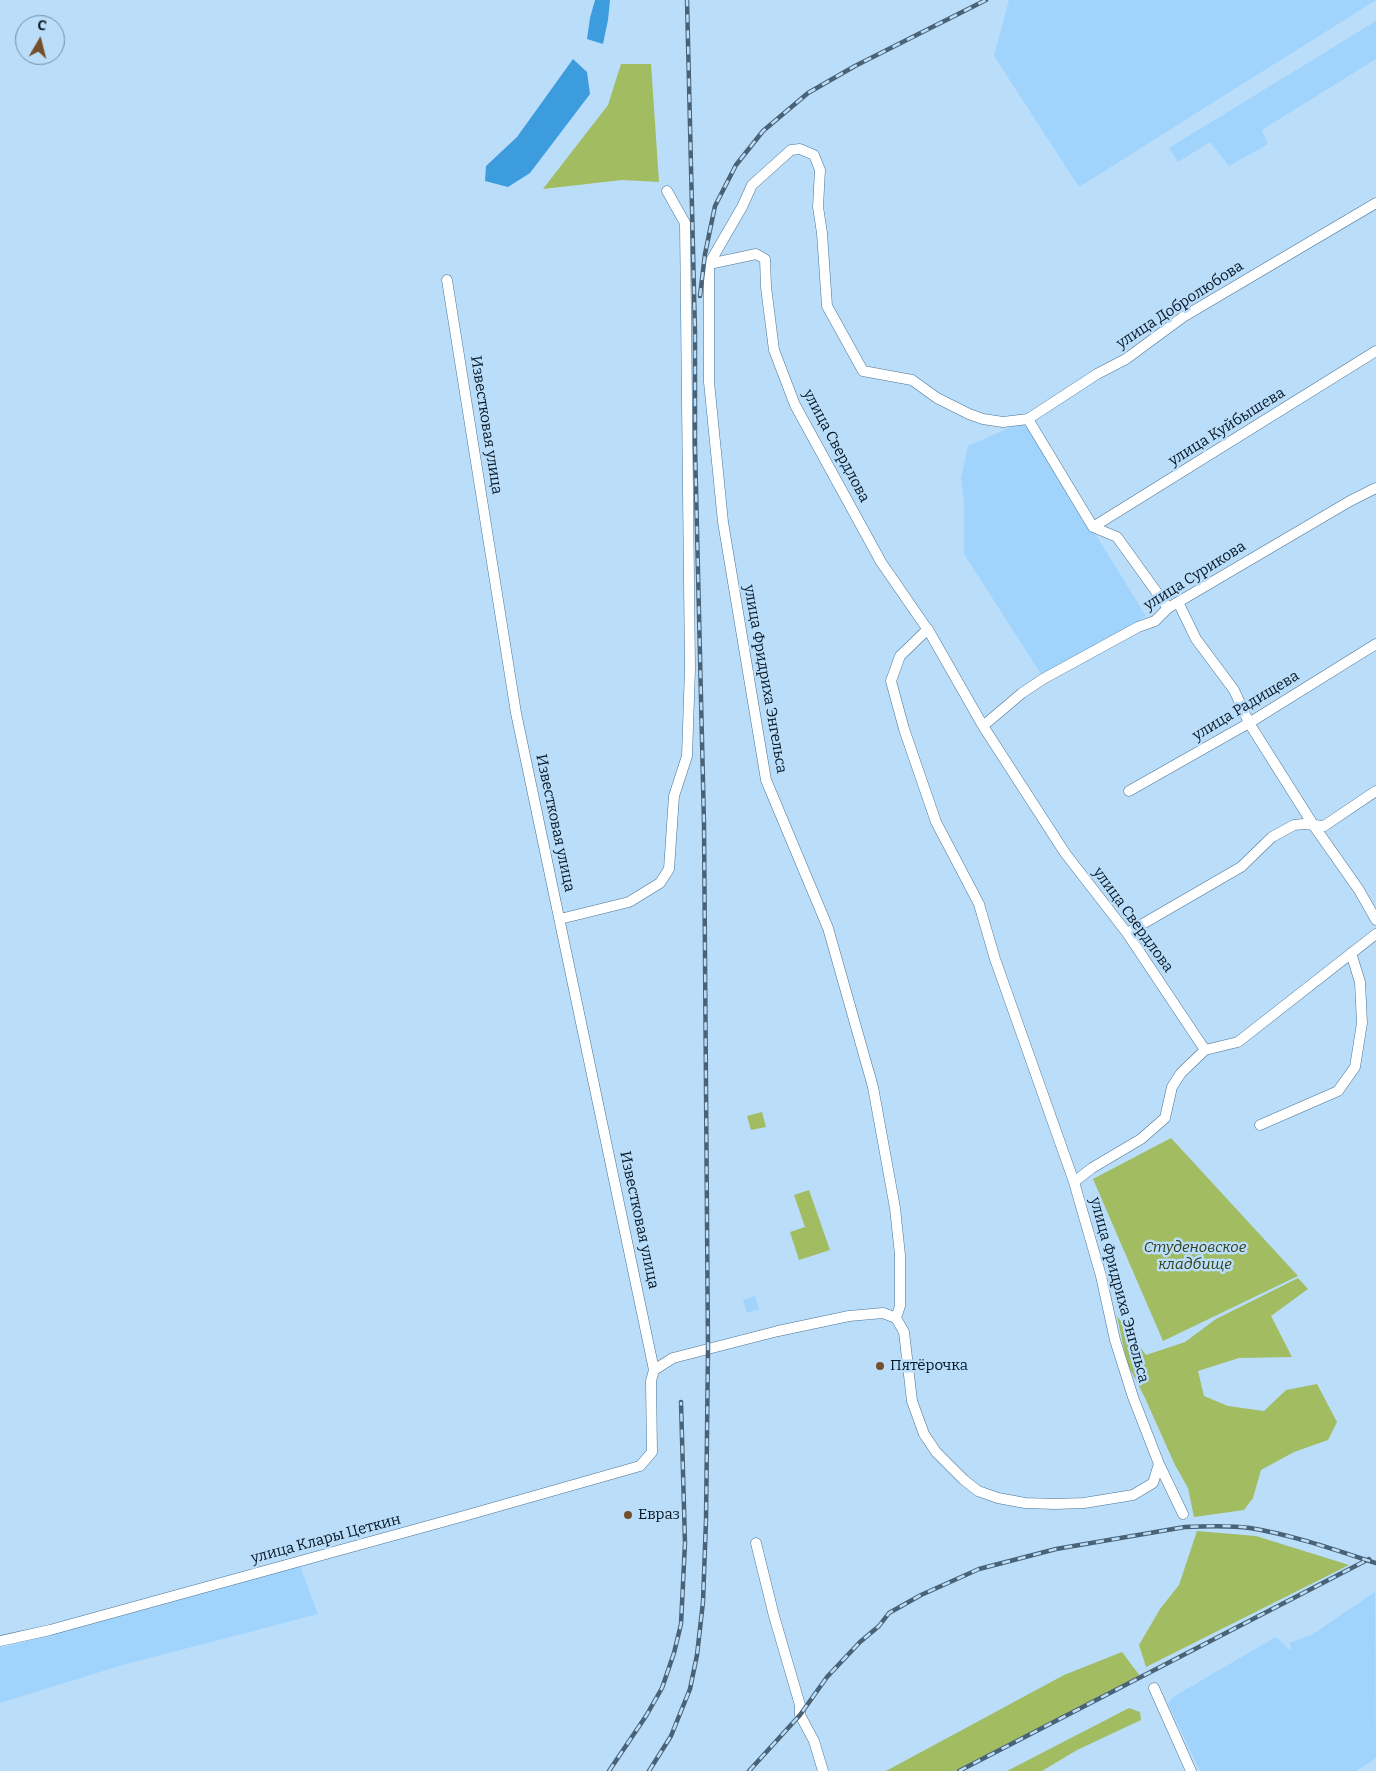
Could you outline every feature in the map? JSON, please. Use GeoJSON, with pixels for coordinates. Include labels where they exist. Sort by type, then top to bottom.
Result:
{"type":"FeatureCollection","features":[{"type":"Feature","properties":{"kind":"street"},"geometry":{"type":"LineString","coordinates":[[709,264],[742,207],[752,185],[791,150],[800,149],[814,156],[820,170],[818,207],[828,306],[863,370],[912,380],[937,398],[969,414],[984,419],[1003,422],[1028,419],[1093,527],[1117,538],[1168,608]]}},
{"type":"Feature","properties":{"kind":"street"},"geometry":{"type":"LineString","coordinates":[[560,919],[629,902],[660,883],[669,869],[674,796],[687,756],[690,669],[685,223],[667,191]]}},
{"type":"Feature","properties":{"kind":"street","name":"улица Добролюбова"},"geometry":{"type":"LineString","coordinates":[[1028,419],[1097,374],[1126,359],[1183,318],[1376,203]]}},
{"type":"Feature","properties":{"kind":"street","name":"улица Свердлова"},"geometry":{"type":"LineString","coordinates":[[709,264],[756,254],[765,260],[766,287],[774,350],[795,406],[881,562],[928,629],[983,726],[1065,853],[1127,932],[1205,1050]]}},
{"type":"Feature","properties":{"kind":"street","name":"улица Фридриха Энгельса"},"geometry":{"type":"LineString","coordinates":[[709,264],[709,382],[724,522],[766,780],[828,928],[873,1087],[895,1208],[900,1255],[900,1306],[896,1318]]}},
{"type":"Feature","properties":{"kind":"street","name":"Известковая улица"},"geometry":{"type":"LineString","coordinates":[[447,280],[516,713],[654,1370]]}},
{"type":"Feature","properties":{"kind":"street","name":"улица Куйбышева"},"geometry":{"type":"LineString","coordinates":[[1093,527],[1376,351]]}},
{"type":"Feature","properties":{"kind":"street","name":"улица Сурикова"},"geometry":{"type":"LineString","coordinates":[[983,726],[1022,693],[1042,679],[1138,627],[1155,621],[1168,608],[1350,501],[1376,488]]}},
{"type":"Feature","properties":{"kind":"street"},"geometry":{"type":"LineString","coordinates":[[1178,602],[1196,639],[1234,690],[1249,723],[1314,826],[1359,890],[1376,920]]}},
{"type":"Feature","properties":{"kind":"street"},"geometry":{"type":"LineString","coordinates":[[928,629],[900,656],[891,681],[904,729],[936,822],[979,904],[995,959],[1074,1182]]}},
{"type":"Feature","properties":{"kind":"street","name":"улица Радищева"},"geometry":{"type":"LineString","coordinates":[[1129,791],[1249,723],[1376,644]]}},
{"type":"Feature","properties":{"kind":"street"},"geometry":{"type":"LineString","coordinates":[[1127,932],[1241,867],[1272,837],[1294,825],[1324,826],[1376,792]]}},
{"type":"Feature","properties":{"kind":"street"},"geometry":{"type":"LineString","coordinates":[[1205,1050],[1238,1042],[1376,934]]}},
{"type":"Feature","properties":{"kind":"street"},"geometry":{"type":"LineString","coordinates":[[1260,1125],[1338,1091],[1355,1067],[1362,1022],[1360,982],[1351,953]]}},
{"type":"Feature","properties":{"kind":"street","name":"улица Фридриха Энгельса"},"geometry":{"type":"LineString","coordinates":[[1183,1514],[1159,1464],[1133,1398],[1115,1340],[1101,1276],[1074,1182],[1092,1168],[1141,1139],[1165,1118],[1172,1087],[1181,1072],[1205,1050]]}},
{"type":"Feature","properties":{"kind":"street"},"geometry":{"type":"LineString","coordinates":[[654,1370],[673,1358],[778,1331],[849,1316],[883,1313],[896,1318],[904,1332],[912,1401],[924,1434],[936,1452],[978,1491],[998,1498],[1025,1503],[1054,1504],[1094,1501],[1133,1495],[1153,1483],[1159,1464]]}},
{"type":"Feature","properties":{"kind":"street","name":"улица Клары Цеткин"},"geometry":{"type":"LineString","coordinates":[[0,1641],[68,1625],[640,1466],[652,1452],[651,1381],[654,1370]]}},
{"type":"Feature","properties":{"kind":"street"},"geometry":{"type":"LineString","coordinates":[[756,1543],[774,1616],[800,1705],[800,1715],[814,1741],[823,1771]]}},
{"type":"Feature","properties":{"kind":"street"},"geometry":{"type":"LineString","coordinates":[[1154,1688],[1191,1771]]}},
{"type":"Feature","properties":{"kind":"shaded area"},"geometry":{"type":"Polygon","coordinates":[[[595,0],[610,0],[603,44],[587,39],[595,0]]]}},
{"type":"Feature","properties":{"kind":"shaded area"},"geometry":{"type":"Polygon","coordinates":[[[1009,0],[1376,0],[1079,187],[994,56],[1009,0]]]}},
{"type":"Feature","properties":{"kind":"shaded area"},"geometry":{"type":"Polygon","coordinates":[[[1376,21],[1376,59],[1262,130],[1268,144],[1229,166],[1210,142],[1178,162],[1169,148],[1376,21]]]}},
{"type":"Feature","properties":{"kind":"shaded area"},"geometry":{"type":"Polygon","coordinates":[[[573,59],[587,72],[590,94],[530,173],[508,187],[485,181],[486,166],[517,137],[573,59]]]}},
{"type":"Feature","properties":{"kind":"shaded area"},"geometry":{"type":"Polygon","coordinates":[[[1025,421],[1146,616],[1043,677],[964,554],[964,503],[961,478],[968,446],[1025,421]]]}},
{"type":"Feature","properties":{"kind":"shaded area"},"geometry":{"type":"Polygon","coordinates":[[[755,1296],[759,1309],[747,1313],[743,1300],[755,1296]]]}},
{"type":"Feature","properties":{"kind":"shaded area"},"geometry":{"type":"Polygon","coordinates":[[[300,1566],[318,1614],[119,1666],[0,1703],[0,1648],[300,1566]]]}},
{"type":"Feature","properties":{"kind":"shaded area"},"geometry":{"type":"Polygon","coordinates":[[[1375,1592],[1376,1758],[1356,1771],[1200,1771],[1168,1704],[1173,1697],[1276,1637],[1291,1651],[1290,1643],[1313,1634],[1375,1592]]]}},
{"type":"Feature","properties":{"kind":"green space"},"geometry":{"type":"Polygon","coordinates":[[[621,64],[651,64],[659,182],[622,180],[543,189],[608,105],[621,64]]]}},
{"type":"Feature","properties":{"kind":"green space"},"geometry":{"type":"Polygon","coordinates":[[[762,1112],[766,1127],[751,1130],[747,1116],[762,1112]]]}},
{"type":"Feature","properties":{"kind":"green space","name":"Студеновское кладбище"},"geometry":{"type":"Polygon","coordinates":[[[1171,1138],[1298,1276],[1163,1341],[1093,1179],[1171,1138]]]}},
{"type":"Feature","properties":{"kind":"green space"},"geometry":{"type":"Polygon","coordinates":[[[809,1190],[830,1250],[799,1260],[790,1232],[805,1227],[794,1195],[809,1190]]]}},
{"type":"Feature","properties":{"kind":"green space"},"geometry":{"type":"Polygon","coordinates":[[[1298,1278],[1308,1289],[1271,1316],[1292,1357],[1239,1358],[1198,1371],[1204,1396],[1228,1406],[1264,1411],[1286,1390],[1317,1384],[1337,1422],[1328,1440],[1294,1452],[1261,1470],[1253,1498],[1244,1510],[1194,1517],[1188,1488],[1175,1465],[1127,1363],[1117,1316],[1146,1355],[1185,1342],[1216,1319],[1298,1278]]]}},
{"type":"Feature","properties":{"kind":"green space"},"geometry":{"type":"Polygon","coordinates":[[[1197,1531],[1256,1536],[1349,1565],[1146,1667],[1139,1645],[1160,1609],[1179,1585],[1197,1531]]]}},
{"type":"Feature","properties":{"kind":"green space"},"geometry":{"type":"Polygon","coordinates":[[[1122,1652],[1140,1676],[955,1771],[886,1771],[1064,1675],[1122,1652]]]}},
{"type":"Feature","properties":{"kind":"green space"},"geometry":{"type":"Polygon","coordinates":[[[1129,1708],[1140,1712],[1141,1720],[1077,1750],[1042,1771],[1007,1771],[1129,1708]]]}},
{"type":"Feature","properties":{"kind":"railway"},"geometry":{"type":"LineString","coordinates":[[649,1771],[671,1736],[690,1689],[697,1655],[703,1602],[706,1520],[708,1350],[704,824],[687,0]]}},
{"type":"Feature","properties":{"kind":"railway"},"geometry":{"type":"LineString","coordinates":[[700,296],[705,254],[715,206],[736,165],[763,131],[808,93],[855,66],[986,0]]}},
{"type":"Feature","properties":{"kind":"railway"},"geometry":{"type":"LineString","coordinates":[[609,1771],[646,1716],[662,1688],[674,1653],[681,1624],[685,1543],[681,1402]]}},
{"type":"Feature","properties":{"kind":"railway"},"geometry":{"type":"LineString","coordinates":[[749,1771],[800,1715],[827,1677],[860,1642],[879,1626],[889,1613],[921,1595],[979,1569],[1056,1549],[1185,1527],[1209,1526],[1242,1527],[1266,1531],[1314,1543],[1376,1563]]}},
{"type":"Feature","properties":{"kind":"railway"},"geometry":{"type":"LineString","coordinates":[[959,1771],[1369,1559]]}},
{"type":"Feature","properties":{"kind":"place","name":"Пятёрочка"},"geometry":{"type":"Point","coordinates":[880,1366]}},
{"type":"Feature","properties":{"kind":"place","name":"Евраз"},"geometry":{"type":"Point","coordinates":[628,1515]}}]}
